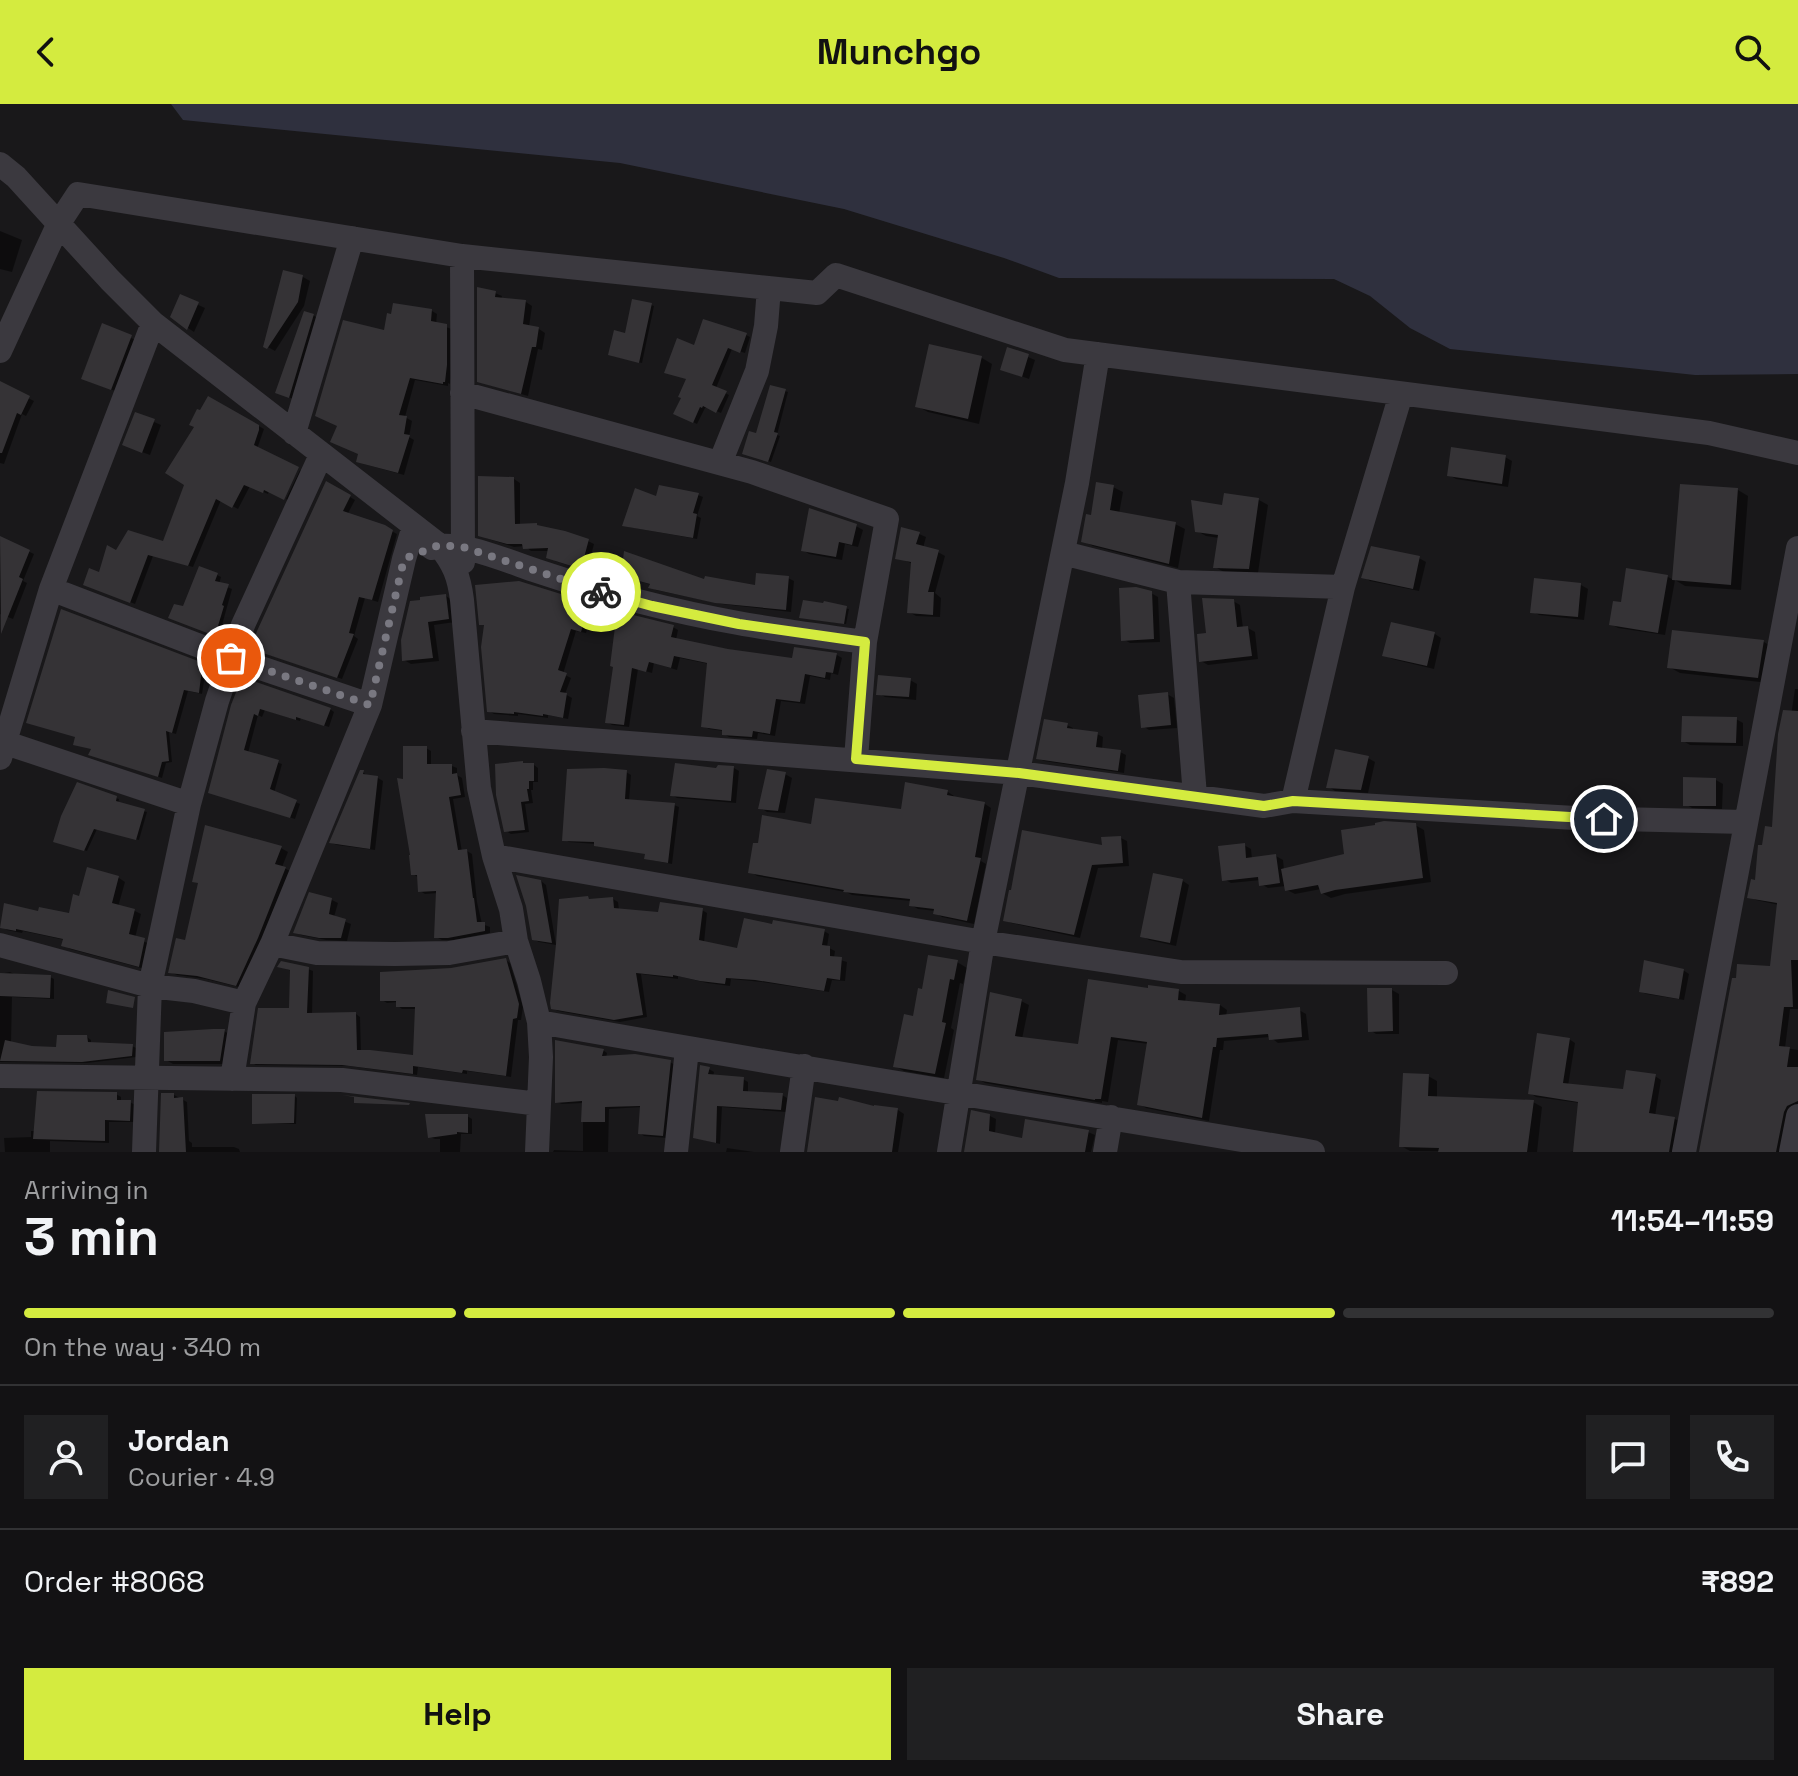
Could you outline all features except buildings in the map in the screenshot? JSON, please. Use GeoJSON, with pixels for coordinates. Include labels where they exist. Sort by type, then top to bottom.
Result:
{"type":"FeatureCollection","features":[{"type":"Feature","properties":{"kind":"street"},"geometry":{"type":"LineString","coordinates":[[0,164],[16,177],[153,323],[439,545],[453,563],[460,580],[479,788],[539,1022],[541,1057],[537,1152]]}},
{"type":"Feature","properties":{"kind":"street"},"geometry":{"type":"LineString","coordinates":[[0,351],[59,223],[78,194],[462,256],[817,293],[836,275],[1065,350],[1709,433],[1798,453]]}},
{"type":"Feature","properties":{"kind":"street"},"geometry":{"type":"LineString","coordinates":[[294,433],[352,238]]}},
{"type":"Feature","properties":{"kind":"street"},"geometry":{"type":"LineString","coordinates":[[462,256],[462,600]]}},
{"type":"Feature","properties":{"kind":"street"},"geometry":{"type":"LineString","coordinates":[[720,463],[757,371],[766,326],[769,288]]}},
{"type":"Feature","properties":{"kind":"street"},"geometry":{"type":"LineString","coordinates":[[153,323],[51,589],[3,751],[189,804]]}},
{"type":"Feature","properties":{"kind":"street"},"geometry":{"type":"LineString","coordinates":[[949,1152],[983,942],[1077,483],[1098,354]]}},
{"type":"Feature","properties":{"kind":"street"},"geometry":{"type":"LineString","coordinates":[[462,393],[752,472],[887,519],[865,642],[856,759]]}},
{"type":"Feature","properties":{"kind":"street"},"geometry":{"type":"LineString","coordinates":[[1293,801],[1343,587],[1401,394]]}},
{"type":"Feature","properties":{"kind":"street"},"geometry":{"type":"LineString","coordinates":[[144,1152],[150,986],[189,804],[217,701],[243,625],[321,455]]}},
{"type":"Feature","properties":{"kind":"street"},"geometry":{"type":"LineString","coordinates":[[232,1079],[244,1003],[272,944],[370,705],[414,526]]}},
{"type":"Feature","properties":{"kind":"street"},"geometry":{"type":"LineString","coordinates":[[404,559],[439,545],[463,547],[583,587],[652,606],[739,624],[865,642]]}},
{"type":"Feature","properties":{"kind":"street"},"geometry":{"type":"LineString","coordinates":[[1684,1152],[1798,548]]}},
{"type":"Feature","properties":{"kind":"street"},"geometry":{"type":"LineString","coordinates":[[1063,553],[1178,582],[1343,587]]}},
{"type":"Feature","properties":{"kind":"street"},"geometry":{"type":"LineString","coordinates":[[1178,582],[1195,796]]}},
{"type":"Feature","properties":{"kind":"street"},"geometry":{"type":"LineString","coordinates":[[51,589],[231,658],[370,705]]}},
{"type":"Feature","properties":{"kind":"street"},"geometry":{"type":"LineString","coordinates":[[473,731],[1019,773],[1264,806],[1293,801],[1575,818],[1745,822]]}},
{"type":"Feature","properties":{"kind":"street"},"geometry":{"type":"LineString","coordinates":[[494,856],[983,942],[1181,972],[1446,973]]}},
{"type":"Feature","properties":{"kind":"street"},"geometry":{"type":"LineString","coordinates":[[272,944],[317,953],[395,954],[449,953],[516,941]]}},
{"type":"Feature","properties":{"kind":"street"},"geometry":{"type":"LineString","coordinates":[[0,945],[150,986],[194,991],[244,1003]]}},
{"type":"Feature","properties":{"kind":"street"},"geometry":{"type":"LineString","coordinates":[[539,1022],[1313,1152]]}},
{"type":"Feature","properties":{"kind":"street"},"geometry":{"type":"LineString","coordinates":[[676,1152],[687,1049]]}},
{"type":"Feature","properties":{"kind":"street"},"geometry":{"type":"LineString","coordinates":[[792,1152],[804,1066]]}},
{"type":"Feature","properties":{"kind":"street"},"geometry":{"type":"LineString","coordinates":[[0,1076],[342,1080],[539,1104]]}},
{"type":"Feature","properties":{"kind":"street"},"geometry":{"type":"LineString","coordinates":[[1791,1152],[1798,1116]]}},
{"type":"Feature","properties":{"kind":"street"},"geometry":{"type":"LineString","coordinates":[[1105,1152],[1111,1117]]}},
{"type":"Feature","properties":{"kind":"water"},"geometry":{"type":"Polygon","coordinates":[[[171,104],[1798,104],[1798,374],[1695,375],[1450,349],[1410,328],[1370,296],[1334,279],[1059,278],[844,209],[620,163],[183,120],[171,104]]]}},
{"type":"Feature","properties":{"kind":"way so far"},"geometry":{"type":"LineString","coordinates":[[231,658],[370,705],[404,559],[439,545],[463,547],[601,592]]}},
{"type":"Feature","properties":{"kind":"route"},"geometry":{"type":"LineString","coordinates":[[601,592],[739,624],[865,642],[856,759],[1019,773],[1264,806],[1293,801],[1604,819]]}}]}
